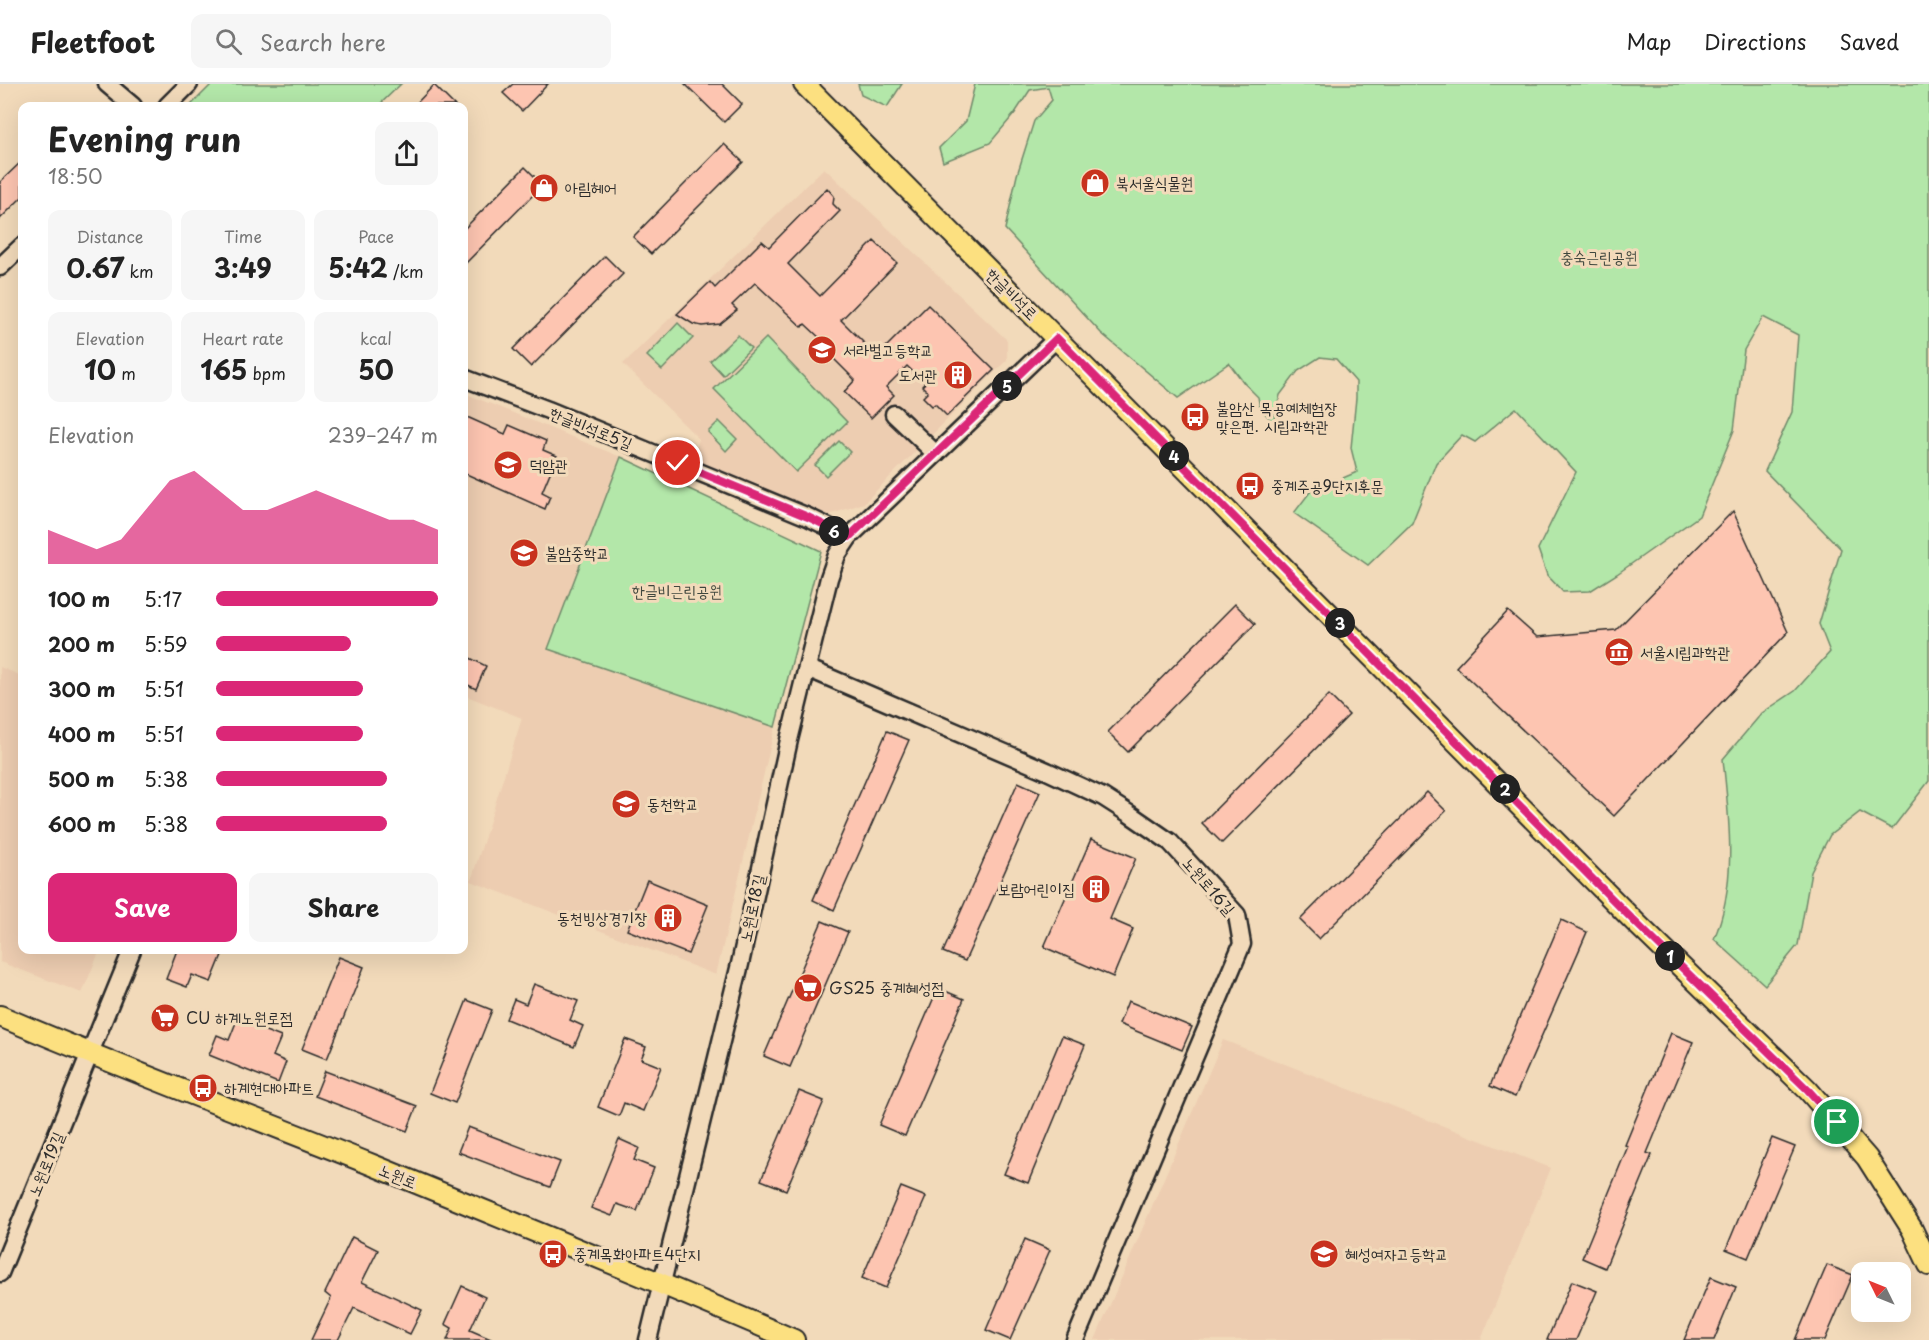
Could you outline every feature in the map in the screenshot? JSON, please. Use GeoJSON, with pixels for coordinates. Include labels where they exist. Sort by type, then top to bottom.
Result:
{"type":"FeatureCollection","features":[{"type":"Feature","properties":{"kind":"main road","name":"한글비석로"},"geometry":{"type":"LineString","coordinates":[[804,84],[1636,923],[1808,1090],[1867,1158],[1912,1229],[1929,1265]]}},
{"type":"Feature","properties":{"kind":"main road","name":"노원로"},"geometry":{"type":"LineString","coordinates":[[0,1016],[89,1054],[363,1162],[662,1284],[794,1340]]}},
{"type":"Feature","properties":{"kind":"street"},"geometry":{"type":"LineString","coordinates":[[107,84],[128,102]]}},
{"type":"Feature","properties":{"kind":"street"},"geometry":{"type":"LineString","coordinates":[[171,102],[189,84]]}},
{"type":"Feature","properties":{"kind":"street"},"geometry":{"type":"LineString","coordinates":[[0,267],[18,250]]}},
{"type":"Feature","properties":{"kind":"street"},"geometry":{"type":"LineString","coordinates":[[849,537],[1057,338]]}},
{"type":"Feature","properties":{"kind":"street","name":"한글비석로5길"},"geometry":{"type":"LineString","coordinates":[[468,380],[808,517],[849,537]]}},
{"type":"Feature","properties":{"kind":"street"},"geometry":{"type":"LineString","coordinates":[[894,414],[936,454]]}},
{"type":"Feature","properties":{"kind":"street","name":"노원로18길"},"geometry":{"type":"LineString","coordinates":[[648,1340],[740,964],[786,751],[829,579],[837,555],[849,537]]}},
{"type":"Feature","properties":{"kind":"street","name":"노원로16길"},"geometry":{"type":"LineString","coordinates":[[807,668],[1103,797],[1170,842],[1237,915],[1242,944],[1075,1340]]}},
{"type":"Feature","properties":{"kind":"street","name":"노원로19길"},"geometry":{"type":"LineString","coordinates":[[0,1273],[130,954]]}},
{"type":"Feature","properties":{"kind":"shaded area","name":"서라벌고등학교"},"geometry":{"type":"Polygon","coordinates":[[[824,168],[1007,340],[1007,360],[864,503],[829,515],[692,462],[699,439],[623,364],[824,168]]]}},
{"type":"Feature","properties":{"kind":"shaded area","name":"동천학교"},"geometry":{"type":"Polygon","coordinates":[[[468,395],[621,457],[548,649],[775,727],[716,975],[471,881],[522,718],[468,697],[468,395]]]}},
{"type":"Feature","properties":{"kind":"shaded area"},"geometry":{"type":"Polygon","coordinates":[[[0,667],[18,674],[18,954],[98,954],[82,993],[0,962],[0,667]]]}},
{"type":"Feature","properties":{"kind":"shaded area","name":"혜성여자고등학교"},"geometry":{"type":"Polygon","coordinates":[[[1223,1040],[1551,1168],[1481,1340],[1095,1340],[1223,1040]]]}},
{"type":"Feature","properties":{"kind":"green space"},"geometry":{"type":"Polygon","coordinates":[[[212,84],[401,84],[382,102],[194,102],[212,84]]]}},
{"type":"Feature","properties":{"kind":"green space"},"geometry":{"type":"Polygon","coordinates":[[[858,84],[902,84],[887,107],[861,95],[858,84]]]}},
{"type":"Feature","properties":{"kind":"green space","name":"충숙근린공원"},"geometry":{"type":"Polygon","coordinates":[[[975,84],[1929,84],[1929,781],[1892,829],[1860,812],[1830,835],[1811,872],[1798,945],[1765,985],[1714,939],[1722,917],[1729,873],[1729,827],[1723,759],[1762,713],[1795,691],[1830,652],[1819,624],[1841,549],[1765,471],[1792,412],[1798,335],[1763,317],[1744,350],[1734,430],[1699,516],[1590,591],[1563,592],[1547,575],[1538,549],[1576,472],[1516,408],[1475,442],[1462,435],[1436,463],[1412,523],[1368,565],[1294,513],[1310,492],[1357,472],[1351,448],[1356,382],[1336,359],[1320,357],[1298,371],[1280,395],[1273,422],[1260,408],[1258,397],[1229,363],[1178,398],[1101,333],[1005,229],[1017,175],[1034,121],[1052,100],[1048,87],[1030,90],[1015,113],[990,143],[943,162],[939,148],[966,121],[975,84]]]}},
{"type":"Feature","properties":{"kind":"green space"},"geometry":{"type":"Polygon","coordinates":[[[678,323],[693,338],[662,370],[647,356],[678,323]]]}},
{"type":"Feature","properties":{"kind":"green space"},"geometry":{"type":"Polygon","coordinates":[[[738,335],[751,348],[723,375],[710,361],[738,335]]]}},
{"type":"Feature","properties":{"kind":"green space"},"geometry":{"type":"Polygon","coordinates":[[[766,338],[847,422],[796,472],[714,389],[766,338]]]}},
{"type":"Feature","properties":{"kind":"green space"},"geometry":{"type":"Polygon","coordinates":[[[719,421],[737,439],[726,451],[708,432],[719,421]]]}},
{"type":"Feature","properties":{"kind":"green space"},"geometry":{"type":"Polygon","coordinates":[[[839,441],[850,452],[826,476],[815,465],[839,441]]]}},
{"type":"Feature","properties":{"kind":"green space","name":"한글비근린공원"},"geometry":{"type":"Polygon","coordinates":[[[621,457],[821,551],[775,727],[548,649],[621,457]]]}},
{"type":"Feature","properties":{"kind":"building"},"geometry":{"type":"Polygon","coordinates":[[[513,84],[548,84],[522,111],[503,93],[513,84]]]}},
{"type":"Feature","properties":{"kind":"building"},"geometry":{"type":"Polygon","coordinates":[[[685,84],[722,84],[742,104],[724,122],[685,84]]]}},
{"type":"Feature","properties":{"kind":"building"},"geometry":{"type":"Polygon","coordinates":[[[434,85],[451,102],[418,102],[434,85]]]}},
{"type":"Feature","properties":{"kind":"building"},"geometry":{"type":"Polygon","coordinates":[[[724,144],[743,162],[651,254],[633,237],[724,144]]]}},
{"type":"Feature","properties":{"kind":"building"},"geometry":{"type":"Polygon","coordinates":[[[18,165],[18,201],[0,219],[0,182],[18,165]]]}},
{"type":"Feature","properties":{"kind":"building"},"geometry":{"type":"Polygon","coordinates":[[[525,167],[543,185],[468,261],[468,225],[525,167]]]}},
{"type":"Feature","properties":{"kind":"building"},"geometry":{"type":"Polygon","coordinates":[[[827,188],[834,196],[833,204],[840,211],[788,264],[820,296],[874,241],[897,263],[841,320],[877,356],[928,305],[994,370],[947,416],[935,404],[932,406],[923,397],[928,392],[922,386],[925,383],[907,366],[886,387],[894,395],[871,418],[844,392],[855,380],[820,345],[823,341],[805,324],[802,327],[755,283],[732,305],[737,310],[720,324],[702,326],[693,324],[677,314],[710,282],[715,288],[762,241],[769,247],[827,188]]]}},
{"type":"Feature","properties":{"kind":"building"},"geometry":{"type":"Polygon","coordinates":[[[605,256],[623,274],[531,367],[513,349],[605,256]]]}},
{"type":"Feature","properties":{"kind":"building","name":"덕암관"},"geometry":{"type":"Polygon","coordinates":[[[468,417],[505,434],[509,425],[546,441],[543,450],[557,456],[542,492],[550,496],[545,509],[468,475],[468,417]]]}},
{"type":"Feature","properties":{"kind":"building","name":"서울시립과학관"},"geometry":{"type":"Polygon","coordinates":[[[1733,511],[1788,632],[1614,816],[1456,667],[1508,611],[1537,637],[1616,630],[1733,511]]]}},
{"type":"Feature","properties":{"kind":"building"},"geometry":{"type":"Polygon","coordinates":[[[1235,604],[1255,624],[1128,752],[1108,732],[1235,604]]]}},
{"type":"Feature","properties":{"kind":"building"},"geometry":{"type":"Polygon","coordinates":[[[468,657],[486,666],[476,689],[468,685],[468,657]]]}},
{"type":"Feature","properties":{"kind":"building"},"geometry":{"type":"Polygon","coordinates":[[[1329,695],[1349,715],[1222,843],[1202,823],[1329,695]]]}},
{"type":"Feature","properties":{"kind":"building"},"geometry":{"type":"Polygon","coordinates":[[[887,731],[909,740],[834,910],[813,900],[887,731]]]}},
{"type":"Feature","properties":{"kind":"building"},"geometry":{"type":"Polygon","coordinates":[[[1018,782],[1040,792],[965,961],[943,952],[1018,782]]]}},
{"type":"Feature","properties":{"kind":"building"},"geometry":{"type":"Polygon","coordinates":[[[1427,792],[1446,811],[1319,939],[1300,920],[1427,792]]]}},
{"type":"Feature","properties":{"kind":"building","name":"보람어린이집"},"geometry":{"type":"Polygon","coordinates":[[[1091,839],[1136,858],[1110,919],[1133,929],[1113,977],[1044,947],[1091,839]]]}},
{"type":"Feature","properties":{"kind":"building","name":"동천빙상경기장"},"geometry":{"type":"Polygon","coordinates":[[[647,880],[708,905],[688,954],[627,930],[647,880]]]}},
{"type":"Feature","properties":{"kind":"building"},"geometry":{"type":"Polygon","coordinates":[[[1561,920],[1587,932],[1515,1097],[1490,1086],[1561,920]]]}},
{"type":"Feature","properties":{"kind":"building"},"geometry":{"type":"Polygon","coordinates":[[[822,921],[848,932],[790,1067],[764,1056],[822,921]]]}},
{"type":"Feature","properties":{"kind":"building"},"geometry":{"type":"Polygon","coordinates":[[[175,954],[222,954],[211,982],[192,975],[187,987],[166,979],[175,954]]]}},
{"type":"Feature","properties":{"kind":"building"},"geometry":{"type":"Polygon","coordinates":[[[339,957],[364,967],[327,1059],[302,1049],[339,957]]]}},
{"type":"Feature","properties":{"kind":"building"},"geometry":{"type":"Polygon","coordinates":[[[534,984],[578,1001],[570,1020],[583,1026],[574,1047],[506,1019],[514,999],[526,1004],[534,984]]]}},
{"type":"Feature","properties":{"kind":"building"},"geometry":{"type":"Polygon","coordinates":[[[938,988],[964,999],[905,1136],[879,1125],[938,988]]]}},
{"type":"Feature","properties":{"kind":"building"},"geometry":{"type":"Polygon","coordinates":[[[467,1000],[492,1010],[455,1103],[430,1093],[467,1000]]]}},
{"type":"Feature","properties":{"kind":"building"},"geometry":{"type":"Polygon","coordinates":[[[1128,1001],[1192,1027],[1182,1050],[1119,1024],[1128,1001]]]}},
{"type":"Feature","properties":{"kind":"building"},"geometry":{"type":"Polygon","coordinates":[[[237,1020],[281,1037],[273,1056],[286,1062],[278,1083],[209,1055],[217,1035],[229,1040],[237,1020]]]}},
{"type":"Feature","properties":{"kind":"building"},"geometry":{"type":"Polygon","coordinates":[[[1671,1033],[1693,1042],[1647,1153],[1652,1155],[1605,1268],[1582,1258],[1671,1033]]]}},
{"type":"Feature","properties":{"kind":"building"},"geometry":{"type":"Polygon","coordinates":[[[1062,1036],[1085,1045],[1028,1183],[1004,1174],[1062,1036]]]}},
{"type":"Feature","properties":{"kind":"building"},"geometry":{"type":"Polygon","coordinates":[[[625,1039],[646,1047],[641,1059],[661,1067],[643,1111],[624,1103],[619,1116],[598,1107],[625,1039]]]}},
{"type":"Feature","properties":{"kind":"building"},"geometry":{"type":"Polygon","coordinates":[[[325,1071],[417,1106],[407,1131],[315,1096],[325,1071]]]}},
{"type":"Feature","properties":{"kind":"building"},"geometry":{"type":"Polygon","coordinates":[[[799,1091],[824,1101],[786,1190],[761,1180],[799,1091]]]}},
{"type":"Feature","properties":{"kind":"building"},"geometry":{"type":"Polygon","coordinates":[[[468,1127],[560,1162],[550,1187],[458,1152],[468,1127]]]}},
{"type":"Feature","properties":{"kind":"building"},"geometry":{"type":"Polygon","coordinates":[[[1772,1138],[1795,1147],[1748,1258],[1726,1249],[1772,1138]]]}},
{"type":"Feature","properties":{"kind":"building"},"geometry":{"type":"Polygon","coordinates":[[[619,1139],[639,1148],[634,1160],[654,1168],[637,1211],[617,1204],[612,1216],[591,1208],[619,1139]]]}},
{"type":"Feature","properties":{"kind":"building"},"geometry":{"type":"Polygon","coordinates":[[[901,1187],[926,1197],[886,1288],[862,1278],[901,1187]]]}},
{"type":"Feature","properties":{"kind":"building"},"geometry":{"type":"Polygon","coordinates":[[[352,1237],[378,1250],[362,1282],[422,1310],[410,1334],[354,1308],[338,1340],[311,1340],[331,1298],[325,1293],[352,1237]]]}},
{"type":"Feature","properties":{"kind":"building"},"geometry":{"type":"Polygon","coordinates":[[[1025,1239],[1050,1250],[1010,1340],[986,1330],[1025,1239]]]}},
{"type":"Feature","properties":{"kind":"building"},"geometry":{"type":"Polygon","coordinates":[[[1827,1265],[1851,1274],[1851,1280],[1825,1340],[1795,1340],[1827,1265]]]}},
{"type":"Feature","properties":{"kind":"building"},"geometry":{"type":"Polygon","coordinates":[[[1711,1277],[1736,1287],[1714,1340],[1684,1340],[1711,1277]]]}},
{"type":"Feature","properties":{"kind":"building"},"geometry":{"type":"Polygon","coordinates":[[[1572,1281],[1597,1291],[1576,1340],[1547,1340],[1572,1281]]]}},
{"type":"Feature","properties":{"kind":"building"},"geometry":{"type":"Polygon","coordinates":[[[462,1286],[485,1297],[470,1330],[493,1340],[447,1340],[452,1328],[445,1324],[462,1286]]]}},
{"type":"Feature","properties":{"kind":"place","name":"북서울식물원"},"geometry":{"type":"Point","coordinates":[1095,183]}},
{"type":"Feature","properties":{"kind":"place","name":"아림헤어"},"geometry":{"type":"Point","coordinates":[544,188]}},
{"type":"Feature","properties":{"kind":"place","name":"서라벌고등학교"},"geometry":{"type":"Point","coordinates":[822,350]}},
{"type":"Feature","properties":{"kind":"place","name":"도서관"},"geometry":{"type":"Point","coordinates":[958,375]}},
{"type":"Feature","properties":{"kind":"place","name":"불암산 목공예체험장 맞은편. 시립과학관"},"geometry":{"type":"Point","coordinates":[1195,417]}},
{"type":"Feature","properties":{"kind":"place","name":"덕암관"},"geometry":{"type":"Point","coordinates":[508,465]}},
{"type":"Feature","properties":{"kind":"place","name":"중계주공9단지후문"},"geometry":{"type":"Point","coordinates":[1250,486]}},
{"type":"Feature","properties":{"kind":"place","name":"불암중학교"},"geometry":{"type":"Point","coordinates":[524,553]}},
{"type":"Feature","properties":{"kind":"place","name":"서울시립과학관"},"geometry":{"type":"Point","coordinates":[1619,652]}},
{"type":"Feature","properties":{"kind":"place","name":"동천학교"},"geometry":{"type":"Point","coordinates":[626,804]}},
{"type":"Feature","properties":{"kind":"place","name":"보람어린이집"},"geometry":{"type":"Point","coordinates":[1096,889]}},
{"type":"Feature","properties":{"kind":"place","name":"동천빙상경기장"},"geometry":{"type":"Point","coordinates":[668,918]}},
{"type":"Feature","properties":{"kind":"place","name":"GS25 중계혜성점"},"geometry":{"type":"Point","coordinates":[808,988]}},
{"type":"Feature","properties":{"kind":"place","name":"CU 하계노원로점"},"geometry":{"type":"Point","coordinates":[165,1018]}},
{"type":"Feature","properties":{"kind":"place","name":"하계현대아파트"},"geometry":{"type":"Point","coordinates":[203,1088]}},
{"type":"Feature","properties":{"kind":"place","name":"중계목화아파트4단지"},"geometry":{"type":"Point","coordinates":[553,1254]}},
{"type":"Feature","properties":{"kind":"place","name":"혜성여자고등학교"},"geometry":{"type":"Point","coordinates":[1324,1254]}},
{"type":"Feature","properties":{"kind":"route"},"geometry":{"type":"LineString","coordinates":[[678,463],[808,517],[849,537],[1057,338],[1636,923],[1808,1090],[1837,1122]]}}]}
